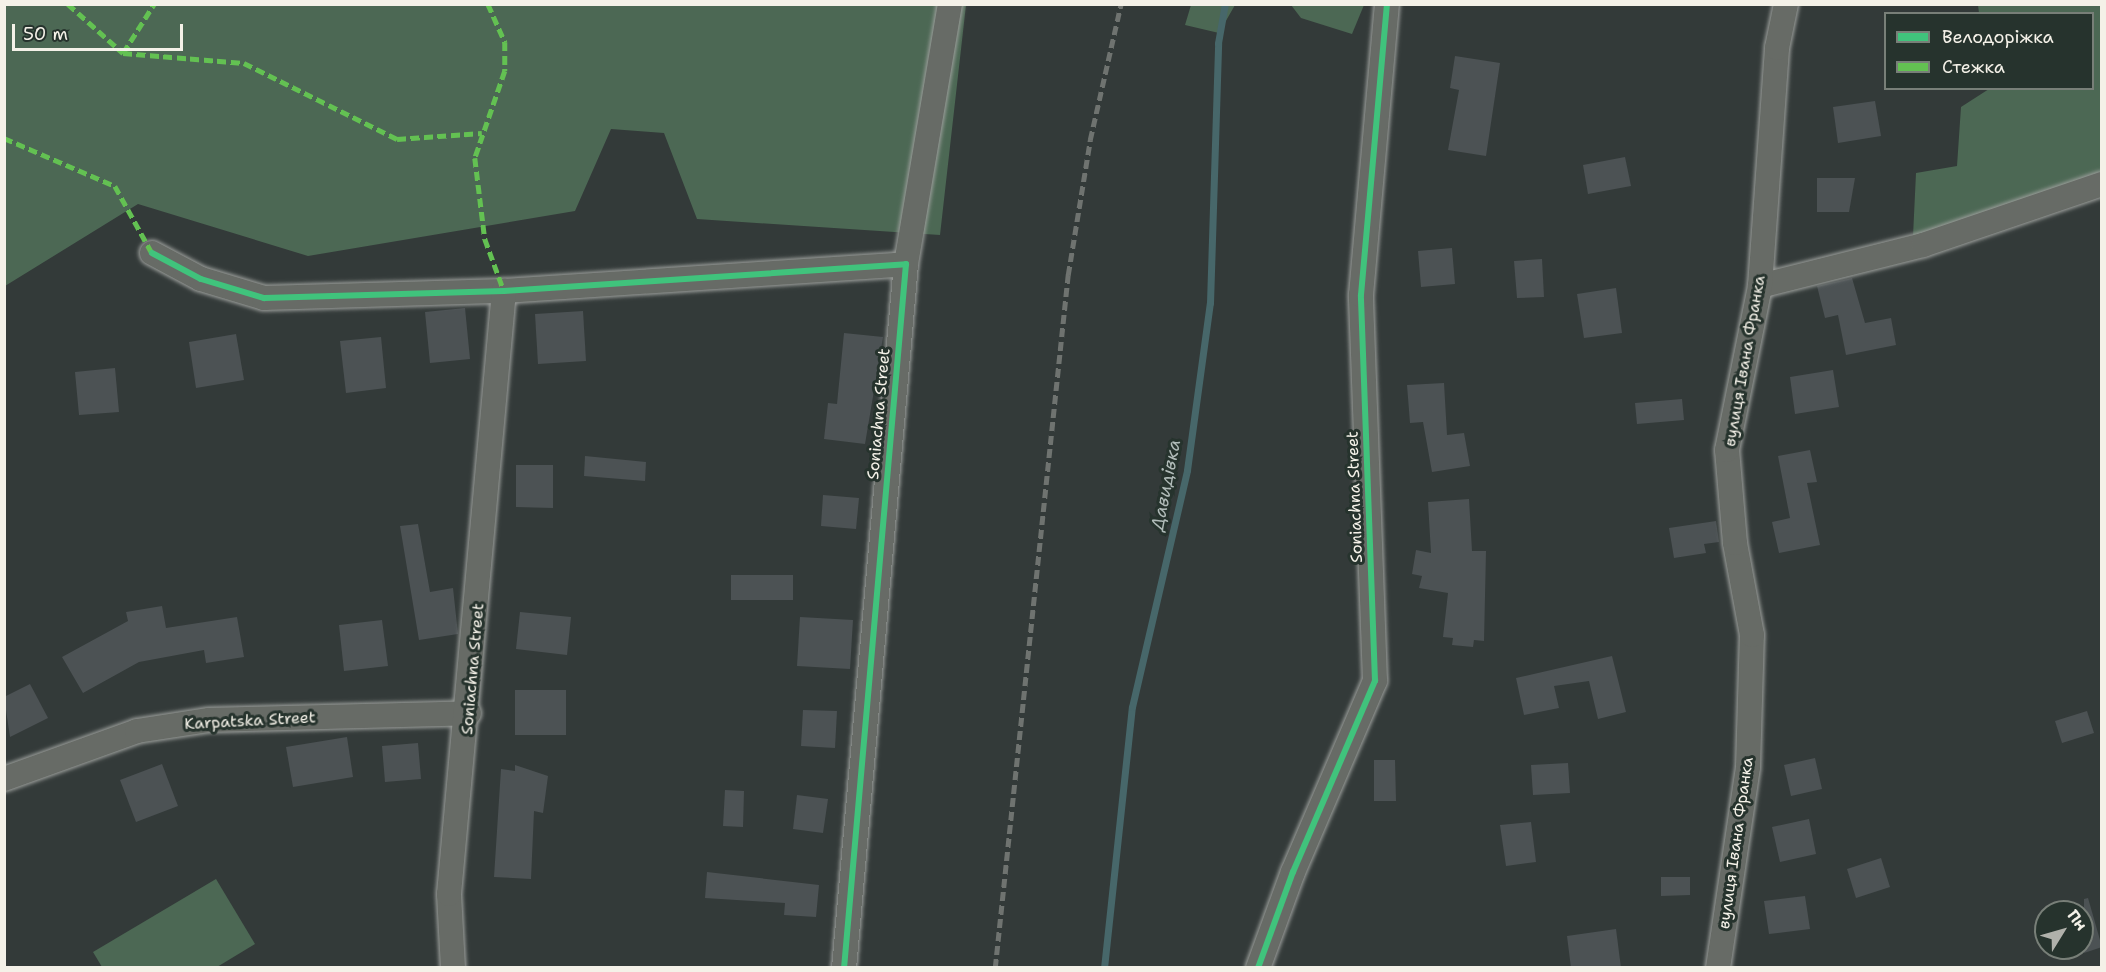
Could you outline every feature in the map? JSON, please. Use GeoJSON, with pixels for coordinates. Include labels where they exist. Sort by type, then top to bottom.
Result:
{"type":"FeatureCollection","features":[{"type":"Feature","properties":{"kind":"street","name":"Soniachna Street"},"geometry":{"type":"LineString","coordinates":[[844,968],[906,264],[950,4]]}},
{"type":"Feature","properties":{"kind":"street","name":"Soniachna Street"},"geometry":{"type":"LineString","coordinates":[[1258,968],[1293,872],[1375,681],[1361,295],[1386,4]]}},
{"type":"Feature","properties":{"kind":"street","name":"вулиця Івана Франка"},"geometry":{"type":"LineString","coordinates":[[1718,968],[1748,767],[1752,635],[1735,543],[1728,450],[1760,286],[1777,48],[1786,4]]}},
{"type":"Feature","properties":{"kind":"street"},"geometry":{"type":"LineString","coordinates":[[1760,286],[1923,245],[2102,184]]}},
{"type":"Feature","properties":{"kind":"street"},"geometry":{"type":"LineString","coordinates":[[152,253],[201,279],[264,298],[504,291],[906,264]]}},
{"type":"Feature","properties":{"kind":"street","name":"Soniachna Street"},"geometry":{"type":"LineString","coordinates":[[453,968],[449,894],[469,713],[504,291]]}},
{"type":"Feature","properties":{"kind":"street","name":"Karpatska Street"},"geometry":{"type":"LineString","coordinates":[[4,779],[137,731],[209,720],[469,713]]}},
{"type":"Feature","properties":{"kind":"green space"},"geometry":{"type":"Polygon","coordinates":[[[1191,4],[1235,5],[1219,33],[1185,25],[1191,4]]]}},
{"type":"Feature","properties":{"kind":"green space"},"geometry":{"type":"Polygon","coordinates":[[[5,5],[966,5],[940,235],[697,219],[664,133],[611,129],[575,211],[308,256],[138,204],[5,286],[5,5]]]}},
{"type":"Feature","properties":{"kind":"green space"},"geometry":{"type":"Polygon","coordinates":[[[1291,5],[1364,5],[1352,34],[1301,18],[1291,5]]]}},
{"type":"Feature","properties":{"kind":"green space"},"geometry":{"type":"Polygon","coordinates":[[[1978,5],[2101,5],[2101,175],[1913,236],[1916,173],[1957,166],[1961,107],[1987,90],[2094,90],[2094,12],[1979,12],[1978,5]]]}},
{"type":"Feature","properties":{"kind":"green space"},"geometry":{"type":"Polygon","coordinates":[[[216,879],[255,944],[217,967],[102,967],[93,952],[216,879]]]}},
{"type":"Feature","properties":{"kind":"building"},"geometry":{"type":"Polygon","coordinates":[[[1455,56],[1500,63],[1486,156],[1448,150],[1459,90],[1450,88],[1455,56]]]}},
{"type":"Feature","properties":{"kind":"building"},"geometry":{"type":"Polygon","coordinates":[[[1875,101],[1881,136],[1838,143],[1833,107],[1875,101]]]}},
{"type":"Feature","properties":{"kind":"building"},"geometry":{"type":"Polygon","coordinates":[[[1625,157],[1631,186],[1588,194],[1583,165],[1625,157]]]}},
{"type":"Feature","properties":{"kind":"building"},"geometry":{"type":"Polygon","coordinates":[[[1817,178],[1855,178],[1849,212],[1817,212],[1817,178]]]}},
{"type":"Feature","properties":{"kind":"building"},"geometry":{"type":"Polygon","coordinates":[[[1452,248],[1455,284],[1421,287],[1418,251],[1452,248]]]}},
{"type":"Feature","properties":{"kind":"building"},"geometry":{"type":"Polygon","coordinates":[[[1542,259],[1544,297],[1517,298],[1514,261],[1542,259]]]}},
{"type":"Feature","properties":{"kind":"building"},"geometry":{"type":"Polygon","coordinates":[[[1852,278],[1865,323],[1891,318],[1896,345],[1846,355],[1838,315],[1825,318],[1817,286],[1852,278]]]}},
{"type":"Feature","properties":{"kind":"building"},"geometry":{"type":"Polygon","coordinates":[[[1616,288],[1622,333],[1584,338],[1577,294],[1616,288]]]}},
{"type":"Feature","properties":{"kind":"building"},"geometry":{"type":"Polygon","coordinates":[[[465,308],[470,359],[430,363],[425,312],[465,308]]]}},
{"type":"Feature","properties":{"kind":"building"},"geometry":{"type":"Polygon","coordinates":[[[583,311],[586,361],[538,364],[535,314],[583,311]]]}},
{"type":"Feature","properties":{"kind":"building"},"geometry":{"type":"Polygon","coordinates":[[[844,333],[883,337],[865,444],[824,439],[828,403],[837,404],[844,333]]]}},
{"type":"Feature","properties":{"kind":"building"},"geometry":{"type":"Polygon","coordinates":[[[236,334],[244,380],[196,388],[189,342],[236,334]]]}},
{"type":"Feature","properties":{"kind":"building"},"geometry":{"type":"Polygon","coordinates":[[[381,337],[386,388],[346,393],[340,341],[381,337]]]}},
{"type":"Feature","properties":{"kind":"building"},"geometry":{"type":"Polygon","coordinates":[[[115,368],[119,412],[79,415],[75,372],[115,368]]]}},
{"type":"Feature","properties":{"kind":"building"},"geometry":{"type":"Polygon","coordinates":[[[1833,370],[1839,407],[1795,414],[1790,377],[1833,370]]]}},
{"type":"Feature","properties":{"kind":"building"},"geometry":{"type":"Polygon","coordinates":[[[1444,383],[1447,435],[1464,433],[1470,466],[1432,472],[1423,422],[1410,423],[1407,385],[1444,383]]]}},
{"type":"Feature","properties":{"kind":"building"},"geometry":{"type":"Polygon","coordinates":[[[1682,399],[1684,420],[1637,424],[1635,403],[1682,399]]]}},
{"type":"Feature","properties":{"kind":"building"},"geometry":{"type":"Polygon","coordinates":[[[1810,450],[1817,482],[1807,483],[1820,545],[1779,553],[1772,522],[1790,518],[1778,456],[1810,450]]]}},
{"type":"Feature","properties":{"kind":"building"},"geometry":{"type":"Polygon","coordinates":[[[585,456],[646,462],[645,481],[584,476],[585,456]]]}},
{"type":"Feature","properties":{"kind":"building"},"geometry":{"type":"Polygon","coordinates":[[[516,465],[553,465],[553,508],[516,507],[516,465]]]}},
{"type":"Feature","properties":{"kind":"building"},"geometry":{"type":"Polygon","coordinates":[[[823,495],[859,498],[856,529],[821,526],[823,495]]]}},
{"type":"Feature","properties":{"kind":"building"},"geometry":{"type":"Polygon","coordinates":[[[1469,499],[1472,551],[1486,551],[1484,641],[1474,640],[1473,647],[1452,645],[1453,638],[1443,637],[1448,593],[1419,588],[1422,576],[1412,574],[1416,550],[1431,553],[1428,502],[1469,499]]]}},
{"type":"Feature","properties":{"kind":"building"},"geometry":{"type":"Polygon","coordinates":[[[1716,521],[1719,542],[1704,544],[1706,553],[1674,558],[1669,528],[1716,521]]]}},
{"type":"Feature","properties":{"kind":"building"},"geometry":{"type":"Polygon","coordinates":[[[418,524],[430,592],[453,588],[458,634],[419,640],[400,526],[418,524]]]}},
{"type":"Feature","properties":{"kind":"building"},"geometry":{"type":"Polygon","coordinates":[[[731,575],[793,575],[793,600],[731,600],[731,575]]]}},
{"type":"Feature","properties":{"kind":"building"},"geometry":{"type":"Polygon","coordinates":[[[162,606],[166,628],[237,617],[244,657],[206,663],[204,650],[139,662],[83,693],[62,657],[128,621],[126,612],[162,606]]]}},
{"type":"Feature","properties":{"kind":"building"},"geometry":{"type":"Polygon","coordinates":[[[520,612],[571,617],[567,655],[516,649],[520,612]]]}},
{"type":"Feature","properties":{"kind":"building"},"geometry":{"type":"Polygon","coordinates":[[[800,617],[853,620],[850,669],[797,666],[800,617]]]}},
{"type":"Feature","properties":{"kind":"building"},"geometry":{"type":"Polygon","coordinates":[[[382,620],[388,666],[344,671],[339,625],[382,620]]]}},
{"type":"Feature","properties":{"kind":"building"},"geometry":{"type":"Polygon","coordinates":[[[1612,656],[1626,712],[1598,719],[1589,681],[1554,686],[1559,708],[1524,715],[1516,678],[1612,656]]]}},
{"type":"Feature","properties":{"kind":"building"},"geometry":{"type":"Polygon","coordinates":[[[30,684],[48,718],[10,737],[4,697],[30,684]]]}},
{"type":"Feature","properties":{"kind":"building"},"geometry":{"type":"Polygon","coordinates":[[[515,690],[566,690],[566,735],[515,735],[515,690]]]}},
{"type":"Feature","properties":{"kind":"building"},"geometry":{"type":"Polygon","coordinates":[[[803,710],[837,711],[835,748],[801,746],[803,710]]]}},
{"type":"Feature","properties":{"kind":"building"},"geometry":{"type":"Polygon","coordinates":[[[2087,711],[2094,733],[2062,743],[2055,721],[2087,711]]]}},
{"type":"Feature","properties":{"kind":"building"},"geometry":{"type":"Polygon","coordinates":[[[347,737],[353,777],[293,787],[286,747],[347,737]]]}},
{"type":"Feature","properties":{"kind":"building"},"geometry":{"type":"Polygon","coordinates":[[[418,743],[421,779],[385,782],[382,746],[418,743]]]}},
{"type":"Feature","properties":{"kind":"building"},"geometry":{"type":"Polygon","coordinates":[[[1815,758],[1822,789],[1791,796],[1784,765],[1815,758]]]}},
{"type":"Feature","properties":{"kind":"building"},"geometry":{"type":"Polygon","coordinates":[[[1374,760],[1395,760],[1396,801],[1374,801],[1374,760]]]}},
{"type":"Feature","properties":{"kind":"building"},"geometry":{"type":"Polygon","coordinates":[[[1568,763],[1570,793],[1533,795],[1531,765],[1568,763]]]}},
{"type":"Feature","properties":{"kind":"building"},"geometry":{"type":"Polygon","coordinates":[[[162,764],[178,806],[136,822],[120,780],[162,764]]]}},
{"type":"Feature","properties":{"kind":"building"},"geometry":{"type":"Polygon","coordinates":[[[515,765],[548,776],[543,813],[534,811],[531,879],[494,877],[501,769],[515,771],[515,765]]]}},
{"type":"Feature","properties":{"kind":"building"},"geometry":{"type":"Polygon","coordinates":[[[725,790],[744,791],[743,827],[723,826],[725,790]]]}},
{"type":"Feature","properties":{"kind":"building"},"geometry":{"type":"Polygon","coordinates":[[[797,795],[828,799],[823,833],[793,829],[797,795]]]}},
{"type":"Feature","properties":{"kind":"building"},"geometry":{"type":"Polygon","coordinates":[[[1809,819],[1816,854],[1780,862],[1772,827],[1809,819]]]}},
{"type":"Feature","properties":{"kind":"building"},"geometry":{"type":"Polygon","coordinates":[[[1531,822],[1536,862],[1506,866],[1500,825],[1531,822]]]}},
{"type":"Feature","properties":{"kind":"building"},"geometry":{"type":"Polygon","coordinates":[[[1881,858],[1890,887],[1856,898],[1847,869],[1881,858]]]}},
{"type":"Feature","properties":{"kind":"building"},"geometry":{"type":"Polygon","coordinates":[[[707,872],[819,885],[816,917],[784,915],[785,903],[705,898],[707,872]]]}},
{"type":"Feature","properties":{"kind":"building"},"geometry":{"type":"Polygon","coordinates":[[[1661,877],[1690,877],[1690,895],[1661,896],[1661,877]]]}},
{"type":"Feature","properties":{"kind":"building"},"geometry":{"type":"Polygon","coordinates":[[[1805,896],[1810,929],[1769,934],[1764,901],[1805,896]]]}},
{"type":"Feature","properties":{"kind":"building"},"geometry":{"type":"Polygon","coordinates":[[[2094,919],[2102,947],[2094,950],[2094,919]]]}},
{"type":"Feature","properties":{"kind":"building"},"geometry":{"type":"Polygon","coordinates":[[[1616,929],[1621,968],[1571,968],[1567,936],[1616,929]]]}},
{"type":"Feature","properties":{"kind":"waterway","name":"Давидівка"},"geometry":{"type":"LineString","coordinates":[[1104,968],[1132,707],[1187,470],[1210,303],[1218,43],[1225,4]]}},
{"type":"Feature","properties":{"kind":"railway"},"geometry":{"type":"LineString","coordinates":[[995,968],[1068,275],[1090,140],[1121,4]]}},
{"type":"Feature","properties":{"kind":"marked path"},"geometry":{"type":"LineString","coordinates":[[68,4],[123,53],[154,4]]}},
{"type":"Feature","properties":{"kind":"marked path"},"geometry":{"type":"LineString","coordinates":[[488,4],[505,42],[505,71],[475,158],[485,239],[504,291]]}},
{"type":"Feature","properties":{"kind":"marked path"},"geometry":{"type":"LineString","coordinates":[[123,53],[244,63],[397,139],[482,133]]}},
{"type":"Feature","properties":{"kind":"marked path"},"geometry":{"type":"LineString","coordinates":[[4,138],[115,186],[152,253]]}},
{"type":"Feature","properties":{"kind":"cycle path"},"geometry":{"type":"LineString","coordinates":[[1258,968],[1293,872],[1375,681],[1361,295],[1387,4]]}},
{"type":"Feature","properties":{"kind":"cycle path"},"geometry":{"type":"LineString","coordinates":[[152,253],[201,279],[264,298],[504,291],[906,264],[844,968]]}}]}
